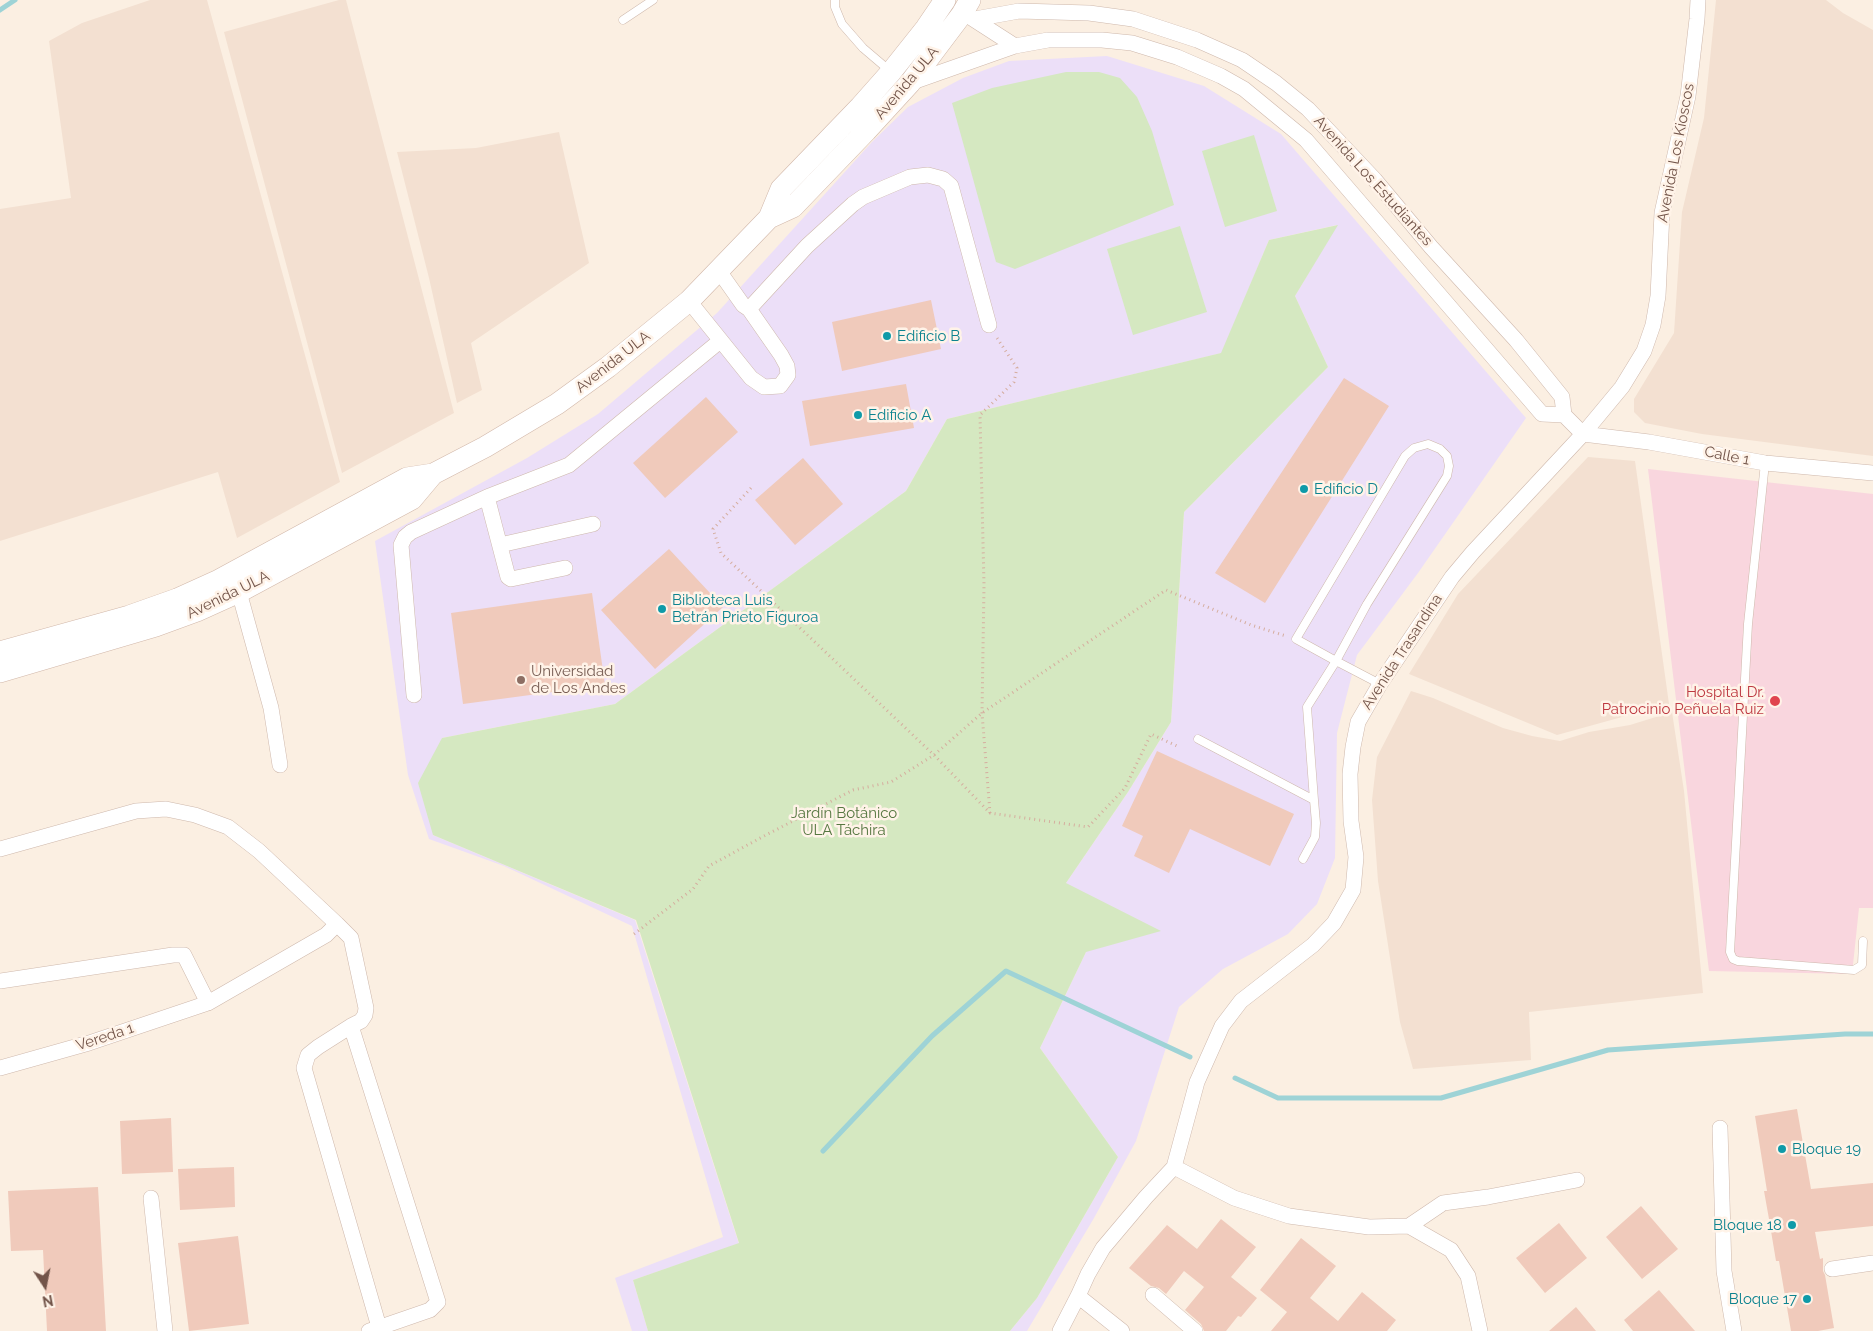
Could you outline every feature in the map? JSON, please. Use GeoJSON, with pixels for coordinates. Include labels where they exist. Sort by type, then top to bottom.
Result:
{"type":"FeatureCollection","features":[{"type":"Feature","properties":{"kind":"street","name":"Avenida Los Kioscos"},"geometry":{"type":"LineString","coordinates":[[1583,434],[1622,387],[1644,350],[1653,325],[1658,296],[1662,213],[1688,96],[1698,0]]}},
{"type":"Feature","properties":{"kind":"street","name":"Avenida ULA"},"geometry":{"type":"LineString","coordinates":[[0,652],[129,616],[177,599],[219,580],[406,478],[434,474],[485,447],[557,404],[608,367],[690,301],[719,271],[769,218],[781,189],[860,108],[891,72],[944,3]]}},
{"type":"Feature","properties":{"kind":"street"},"geometry":{"type":"LineString","coordinates":[[944,3],[969,11],[1015,46]]}},
{"type":"Feature","properties":{"kind":"street","name":"Avenida Los Estudiantes"},"geometry":{"type":"LineString","coordinates":[[969,11],[1015,5],[1134,19],[1197,40],[1242,60],[1276,83],[1308,109],[1375,180],[1432,247],[1516,340],[1562,397],[1564,415],[1583,434]]}},
{"type":"Feature","properties":{"kind":"street","name":"Avenida ULA"},"geometry":{"type":"LineString","coordinates":[[769,218],[793,207],[910,83],[969,11]]}},
{"type":"Feature","properties":{"kind":"street","name":"Avenida Los Estudiantes"},"geometry":{"type":"LineString","coordinates":[[910,83],[1015,46],[1048,40],[1102,40],[1132,43],[1178,57],[1221,76],[1244,89],[1306,140],[1542,414],[1564,415]]}},
{"type":"Feature","properties":{"kind":"street"},"geometry":{"type":"LineString","coordinates":[[749,309],[807,246],[852,204],[863,197],[910,177],[928,175],[943,179],[951,186],[989,324]]}},
{"type":"Feature","properties":{"kind":"street"},"geometry":{"type":"LineString","coordinates":[[690,301],[751,378],[764,387],[780,386],[788,375],[787,366],[749,309],[743,305],[719,271]]}},
{"type":"Feature","properties":{"kind":"street"},"geometry":{"type":"LineString","coordinates":[[414,696],[401,545],[411,532],[487,497],[520,486],[569,465],[720,341]]}},
{"type":"Feature","properties":{"kind":"street","name":"Calle 1"},"geometry":{"type":"LineString","coordinates":[[1583,434],[1649,442],[1764,463],[1873,472]]}},
{"type":"Feature","properties":{"kind":"street","name":"Avenida Trasandina"},"geometry":{"type":"LineString","coordinates":[[1060,1331],[1103,1248],[1174,1167],[1197,1082],[1222,1026],[1241,1002],[1314,945],[1334,923],[1353,890],[1356,857],[1351,821],[1350,774],[1353,747],[1358,722],[1380,684],[1452,577],[1583,434]]}},
{"type":"Feature","properties":{"kind":"street","name":"Avenida ULA"},"geometry":{"type":"LineString","coordinates":[[0,672],[156,626],[197,611],[239,592],[412,499],[434,474]]}},
{"type":"Feature","properties":{"kind":"street"},"geometry":{"type":"LineString","coordinates":[[487,497],[506,573],[512,579],[565,568]]}},
{"type":"Feature","properties":{"kind":"street"},"geometry":{"type":"LineString","coordinates":[[500,545],[593,524]]}},
{"type":"Feature","properties":{"kind":"street"},"geometry":{"type":"LineString","coordinates":[[239,592],[271,708],[280,765]]}},
{"type":"Feature","properties":{"kind":"street"},"geometry":{"type":"LineString","coordinates":[[0,849],[136,811],[166,809],[195,815],[228,827],[259,851],[351,938],[366,1008],[365,1015],[361,1021],[351,1026],[318,1047],[308,1055],[304,1068],[374,1329],[430,1310],[438,1302],[351,1026]]}},
{"type":"Feature","properties":{"kind":"street","name":"Vereda 1"},"geometry":{"type":"LineString","coordinates":[[0,1068],[89,1043],[208,1003],[326,935],[337,924]]}},
{"type":"Feature","properties":{"kind":"street"},"geometry":{"type":"LineString","coordinates":[[0,981],[173,954],[184,956],[208,1003]]}},
{"type":"Feature","properties":{"kind":"street"},"geometry":{"type":"LineString","coordinates":[[1720,1128],[1724,1271],[1734,1331]]}},
{"type":"Feature","properties":{"kind":"street"},"geometry":{"type":"LineString","coordinates":[[1174,1167],[1234,1198],[1289,1216],[1369,1226],[1409,1226],[1451,1250],[1468,1276],[1480,1331]]}},
{"type":"Feature","properties":{"kind":"street"},"geometry":{"type":"LineString","coordinates":[[1409,1226],[1442,1203],[1488,1197],[1577,1180]]}},
{"type":"Feature","properties":{"kind":"street"},"geometry":{"type":"LineString","coordinates":[[151,1198],[165,1331]]}},
{"type":"Feature","properties":{"kind":"street"},"geometry":{"type":"LineString","coordinates":[[1832,1269],[1873,1263]]}},
{"type":"Feature","properties":{"kind":"street"},"geometry":{"type":"LineString","coordinates":[[1078,1296],[1122,1331]]}},
{"type":"Feature","properties":{"kind":"street"},"geometry":{"type":"LineString","coordinates":[[1153,1296],[1195,1331]]}},
{"type":"Feature","properties":{"kind":"lane"},"geometry":{"type":"LineString","coordinates":[[623,20],[654,0]]}},
{"type":"Feature","properties":{"kind":"lane"},"geometry":{"type":"LineString","coordinates":[[835,0],[835,7],[842,24],[863,48],[891,72]]}},
{"type":"Feature","properties":{"kind":"lane"},"geometry":{"type":"LineString","coordinates":[[1303,859],[1315,837],[1316,823],[1307,707],[1336,661],[1367,604],[1446,476],[1449,466],[1447,456],[1440,449],[1428,444],[1414,448],[1405,456],[1296,639],[1336,661],[1380,684]]}},
{"type":"Feature","properties":{"kind":"lane"},"geometry":{"type":"LineString","coordinates":[[1764,463],[1748,624],[1730,952],[1733,959],[1738,961],[1854,970],[1862,965],[1864,941]]}},
{"type":"Feature","properties":{"kind":"lane"},"geometry":{"type":"LineString","coordinates":[[1198,739],[1314,800]]}},
{"type":"Feature","properties":{"kind":"path"},"geometry":{"type":"LineString","coordinates":[[989,324],[1017,368],[1014,382],[980,415],[984,585],[982,713],[990,813]]}},
{"type":"Feature","properties":{"kind":"path"},"geometry":{"type":"LineString","coordinates":[[751,488],[713,529],[721,553],[934,755],[990,813],[1088,827],[1125,788],[1151,734],[1177,746]]}},
{"type":"Feature","properties":{"kind":"path"},"geometry":{"type":"LineString","coordinates":[[634,934],[693,889],[710,866],[853,790],[892,782],[934,755],[982,713],[1166,590],[1251,625],[1296,639]]}},
{"type":"Feature","properties":{"kind":"shaded area"},"geometry":{"type":"Polygon","coordinates":[[[150,0],[207,0],[340,482],[237,538],[218,472],[0,541],[0,209],[71,198],[49,41],[82,23],[150,0]]]}},
{"type":"Feature","properties":{"kind":"shaded area"},"geometry":{"type":"Polygon","coordinates":[[[339,0],[346,0],[454,413],[342,473],[224,32],[339,0]]]}},
{"type":"Feature","properties":{"kind":"shaded area"},"geometry":{"type":"Polygon","coordinates":[[[1716,0],[1826,0],[1843,13],[1873,30],[1873,456],[1702,434],[1645,423],[1634,412],[1634,399],[1674,333],[1682,212],[1704,118],[1716,0]]]}},
{"type":"Feature","properties":{"kind":"shaded area","name":"Universidad de Los Andes"},"geometry":{"type":"Polygon","coordinates":[[[1107,56],[1204,86],[1281,134],[1526,418],[1418,573],[1357,655],[1337,733],[1335,858],[1317,904],[1288,934],[1223,969],[1179,1007],[1136,1141],[1094,1218],[1027,1331],[1010,1331],[1037,1298],[1118,1157],[1040,1048],[1086,952],[1066,883],[1128,792],[1171,722],[1184,512],[1328,367],[1295,296],[1337,225],[1269,240],[1222,353],[947,419],[906,491],[615,704],[442,738],[433,835],[635,920],[739,1244],[633,1280],[648,1331],[632,1331],[615,1278],[723,1237],[632,926],[504,866],[429,839],[408,775],[375,541],[527,458],[598,414],[717,313],[872,142],[908,107],[963,78],[1009,61],[1107,56]]]}},
{"type":"Feature","properties":{"kind":"shaded area"},"geometry":{"type":"Polygon","coordinates":[[[559,132],[589,263],[471,343],[482,390],[457,403],[429,278],[397,152],[476,148],[559,132]]]}},
{"type":"Feature","properties":{"kind":"shaded area"},"geometry":{"type":"Polygon","coordinates":[[[1588,457],[1635,461],[1669,704],[1557,735],[1409,674],[1458,594],[1588,457]]]}},
{"type":"Feature","properties":{"kind":"shaded area","name":"Hospital Dr. Patrocinio Peñuela Ruiz"},"geometry":{"type":"Polygon","coordinates":[[[1648,469],[1873,494],[1873,908],[1859,908],[1852,974],[1709,971],[1648,469]]]}},
{"type":"Feature","properties":{"kind":"shaded area"},"geometry":{"type":"Polygon","coordinates":[[[1411,691],[1433,698],[1503,728],[1560,741],[1589,732],[1630,725],[1672,712],[1684,791],[1703,993],[1529,1012],[1531,1060],[1413,1069],[1400,1022],[1378,881],[1372,800],[1377,757],[1411,691]]]}},
{"type":"Feature","properties":{"kind":"green space"},"geometry":{"type":"Polygon","coordinates":[[[1066,72],[1099,72],[1120,78],[1137,97],[1152,131],[1174,205],[1015,269],[996,262],[952,103],[992,88],[1066,72]]]}},
{"type":"Feature","properties":{"kind":"green space"},"geometry":{"type":"Polygon","coordinates":[[[1254,135],[1277,211],[1225,227],[1202,151],[1254,135]]]}},
{"type":"Feature","properties":{"kind":"green space","name":"Jardín Botánico ULA Táchira"},"geometry":{"type":"Polygon","coordinates":[[[1338,225],[1295,296],[1328,367],[1184,512],[1171,722],[1128,792],[1066,883],[1161,931],[1086,952],[1040,1048],[1118,1157],[1037,1298],[1010,1331],[648,1331],[633,1280],[739,1243],[636,920],[433,835],[418,783],[442,738],[615,704],[906,491],[947,419],[1221,353],[1269,240],[1338,225]]]}},
{"type":"Feature","properties":{"kind":"green space"},"geometry":{"type":"Polygon","coordinates":[[[1180,226],[1207,312],[1133,335],[1107,249],[1180,226]]]}},
{"type":"Feature","properties":{"kind":"building","name":"Edificio B"},"geometry":{"type":"Polygon","coordinates":[[[931,300],[941,349],[842,371],[832,322],[931,300]]]}},
{"type":"Feature","properties":{"kind":"building","name":"Edificio D"},"geometry":{"type":"Polygon","coordinates":[[[1344,378],[1389,406],[1265,603],[1215,573],[1344,378]]]}},
{"type":"Feature","properties":{"kind":"building","name":"Edificio A"},"geometry":{"type":"Polygon","coordinates":[[[906,384],[914,428],[810,446],[802,401],[906,384]]]}},
{"type":"Feature","properties":{"kind":"building"},"geometry":{"type":"Polygon","coordinates":[[[706,397],[738,432],[665,498],[633,463],[706,397]]]}},
{"type":"Feature","properties":{"kind":"building"},"geometry":{"type":"Polygon","coordinates":[[[803,458],[843,504],[795,545],[755,500],[803,458]]]}},
{"type":"Feature","properties":{"kind":"building","name":"Biblioteca Luis Betrán Prieto Figuroa"},"geometry":{"type":"Polygon","coordinates":[[[669,549],[723,607],[655,669],[601,610],[669,549]]]}},
{"type":"Feature","properties":{"kind":"building"},"geometry":{"type":"Polygon","coordinates":[[[592,593],[605,685],[463,704],[451,613],[592,593]]]}},
{"type":"Feature","properties":{"kind":"building"},"geometry":{"type":"Polygon","coordinates":[[[1157,751],[1294,814],[1270,866],[1190,829],[1169,873],[1134,856],[1143,836],[1122,826],[1157,751]]]}},
{"type":"Feature","properties":{"kind":"building"},"geometry":{"type":"Polygon","coordinates":[[[1797,1109],[1811,1189],[1873,1183],[1873,1226],[1815,1232],[1820,1259],[1823,1258],[1823,1271],[1834,1328],[1818,1331],[1791,1331],[1764,1191],[1767,1191],[1755,1116],[1797,1109]]]}},
{"type":"Feature","properties":{"kind":"building"},"geometry":{"type":"Polygon","coordinates":[[[171,1118],[173,1172],[122,1174],[120,1121],[171,1118]]]}},
{"type":"Feature","properties":{"kind":"building"},"geometry":{"type":"Polygon","coordinates":[[[234,1167],[235,1207],[180,1210],[178,1169],[234,1167]]]}},
{"type":"Feature","properties":{"kind":"building"},"geometry":{"type":"Polygon","coordinates":[[[98,1187],[106,1331],[47,1331],[43,1250],[11,1251],[8,1191],[98,1187]]]}},
{"type":"Feature","properties":{"kind":"building"},"geometry":{"type":"Polygon","coordinates":[[[1641,1206],[1678,1249],[1642,1279],[1606,1237],[1641,1206]]]}},
{"type":"Feature","properties":{"kind":"building"},"geometry":{"type":"Polygon","coordinates":[[[1221,1219],[1256,1247],[1231,1277],[1257,1298],[1241,1317],[1238,1316],[1226,1331],[1204,1331],[1201,1324],[1185,1310],[1204,1287],[1184,1271],[1166,1294],[1159,1288],[1151,1286],[1129,1268],[1167,1225],[1197,1249],[1221,1219]]]}},
{"type":"Feature","properties":{"kind":"building"},"geometry":{"type":"Polygon","coordinates":[[[1559,1223],[1587,1258],[1545,1293],[1516,1258],[1559,1223]]]}},
{"type":"Feature","properties":{"kind":"building"},"geometry":{"type":"Polygon","coordinates":[[[238,1236],[249,1324],[189,1331],[178,1243],[238,1236]]]}},
{"type":"Feature","properties":{"kind":"building"},"geometry":{"type":"Polygon","coordinates":[[[1301,1238],[1336,1266],[1310,1298],[1338,1321],[1362,1292],[1396,1320],[1387,1331],[1271,1331],[1287,1312],[1260,1290],[1301,1238]]]}},
{"type":"Feature","properties":{"kind":"building"},"geometry":{"type":"Polygon","coordinates":[[[1659,1290],[1695,1331],[1633,1331],[1624,1320],[1659,1290]]]}},
{"type":"Feature","properties":{"kind":"building"},"geometry":{"type":"Polygon","coordinates":[[[1576,1307],[1596,1331],[1549,1331],[1576,1307]]]}},
{"type":"Feature","properties":{"kind":"waterway"},"geometry":{"type":"LineString","coordinates":[[0,10],[15,0]]}},
{"type":"Feature","properties":{"kind":"waterway"},"geometry":{"type":"LineString","coordinates":[[823,1151],[932,1036],[1006,971],[1190,1057]]}},
{"type":"Feature","properties":{"kind":"waterway"},"geometry":{"type":"LineString","coordinates":[[1235,1078],[1278,1098],[1441,1098],[1608,1050],[1845,1034],[1873,1034]]}},
{"type":"Feature","properties":{"kind":"place","name":"Edificio B"},"geometry":{"type":"Point","coordinates":[887,336]}},
{"type":"Feature","properties":{"kind":"place","name":"Edificio A"},"geometry":{"type":"Point","coordinates":[858,415]}},
{"type":"Feature","properties":{"kind":"place","name":"Edificio D"},"geometry":{"type":"Point","coordinates":[1304,489]}},
{"type":"Feature","properties":{"kind":"place","name":"Biblioteca Luis Betrán Prieto Figuroa"},"geometry":{"type":"Point","coordinates":[662,609]}},
{"type":"Feature","properties":{"kind":"place","name":"Universidad de Los Andes"},"geometry":{"type":"Point","coordinates":[521,680]}},
{"type":"Feature","properties":{"kind":"place","name":"Hospital Dr. Patrocinio Peñuela Ruiz"},"geometry":{"type":"Point","coordinates":[1775,701]}},
{"type":"Feature","properties":{"kind":"place","name":"Bloque 19"},"geometry":{"type":"Point","coordinates":[1782,1149]}},
{"type":"Feature","properties":{"kind":"place","name":"Bloque 18"},"geometry":{"type":"Point","coordinates":[1792,1225]}},
{"type":"Feature","properties":{"kind":"place","name":"Bloque 17"},"geometry":{"type":"Point","coordinates":[1807,1299]}}]}
